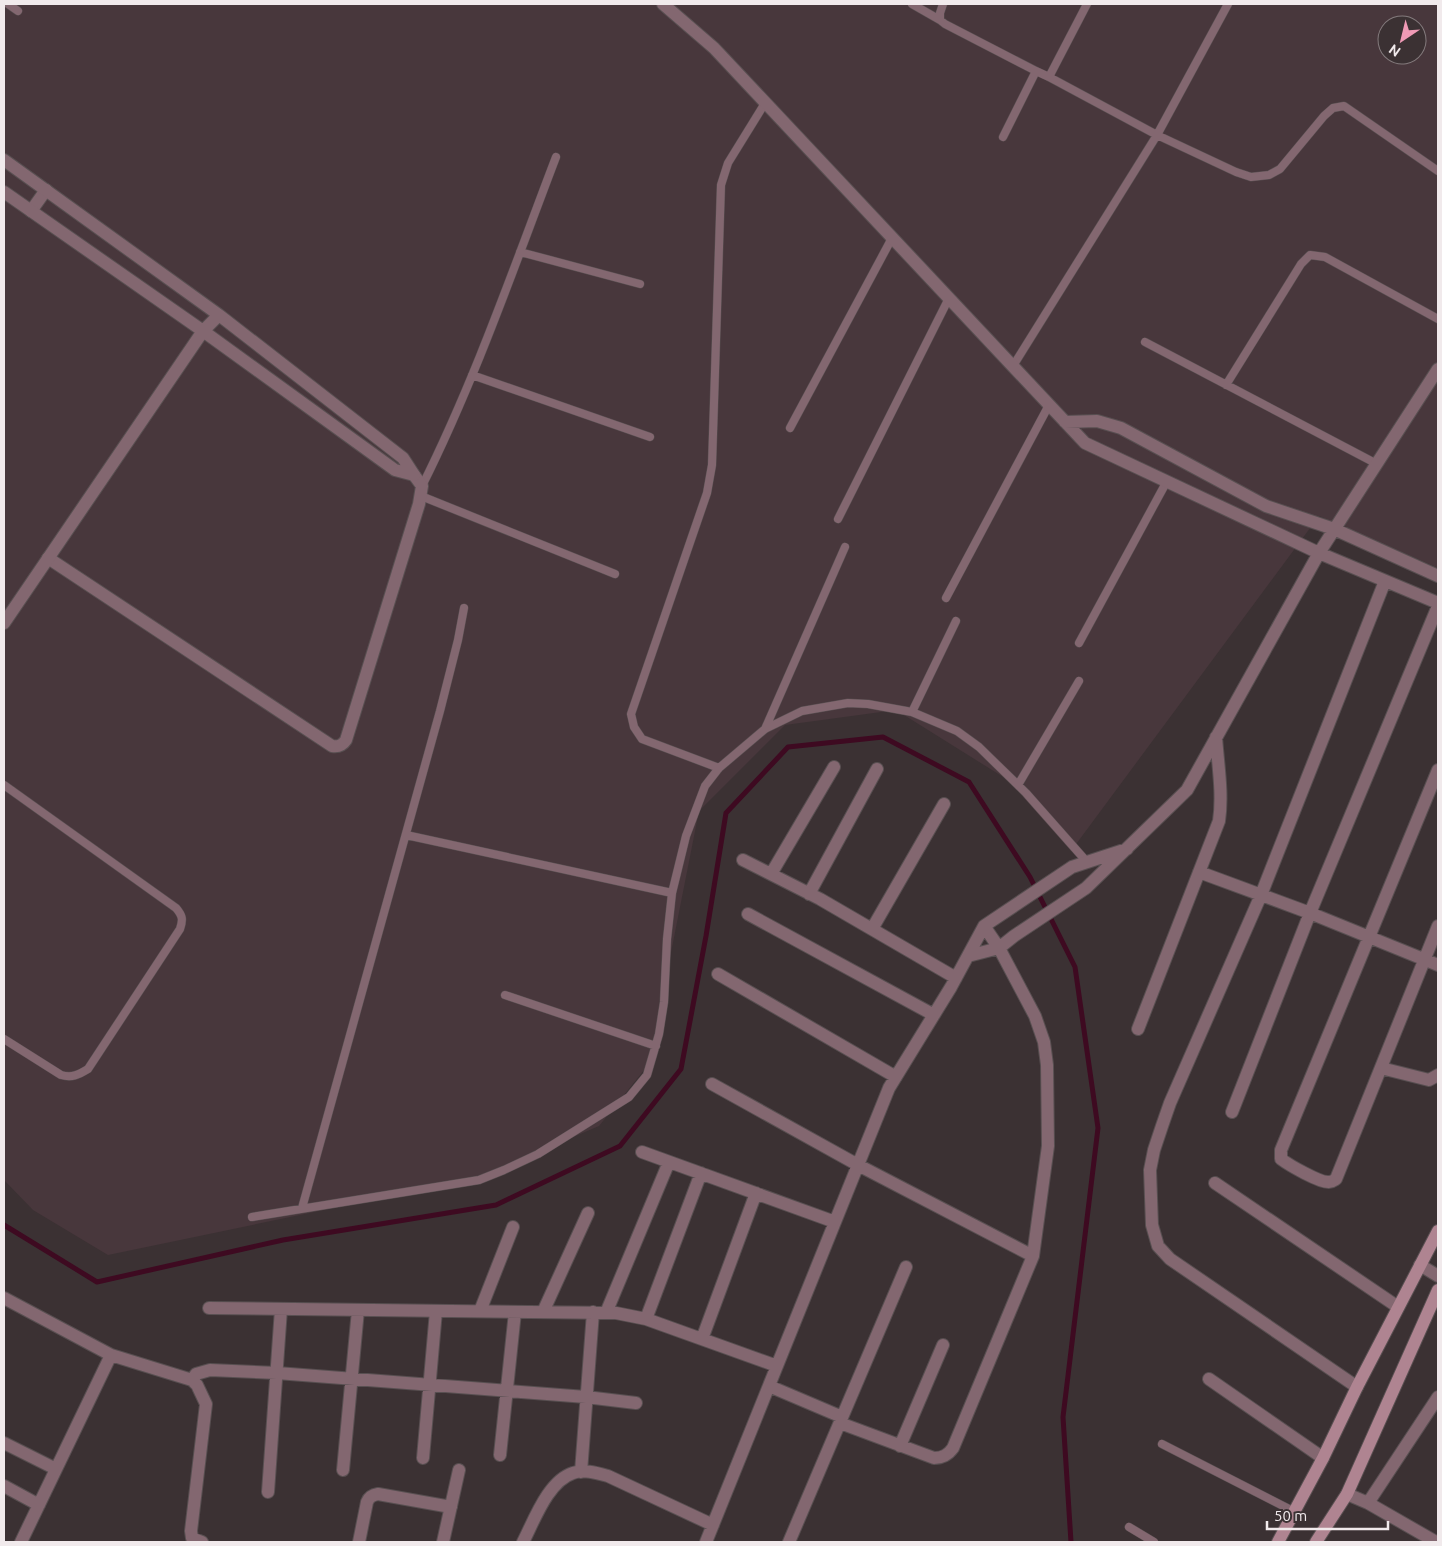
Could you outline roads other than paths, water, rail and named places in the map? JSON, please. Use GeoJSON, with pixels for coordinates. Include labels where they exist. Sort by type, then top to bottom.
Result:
{"type":"FeatureCollection","features":[{"type":"Feature","properties":{"kind":"main road"},"geometry":{"type":"LineString","coordinates":[[1278,1542],[1323,1458],[1357,1387],[1438,1230]]}},
{"type":"Feature","properties":{"kind":"main road"},"geometry":{"type":"LineString","coordinates":[[1316,1542],[1347,1494],[1438,1290]]}},
{"type":"Feature","properties":{"kind":"street"},"geometry":{"type":"LineString","coordinates":[[667,5],[714,48],[1084,443],[1319,553],[1438,604],[1310,912],[1232,1112]]}},
{"type":"Feature","properties":{"kind":"street"},"geometry":{"type":"LineString","coordinates":[[4,160],[218,315],[403,458],[422,491],[346,740],[338,747],[332,746],[48,558]]}},
{"type":"Feature","properties":{"kind":"street"},"geometry":{"type":"LineString","coordinates":[[32,211],[46,190]]}},
{"type":"Feature","properties":{"kind":"street"},"geometry":{"type":"LineString","coordinates":[[4,192],[203,331],[395,470],[414,475]]}},
{"type":"Feature","properties":{"kind":"street"},"geometry":{"type":"LineString","coordinates":[[4,623],[203,331],[218,315]]}},
{"type":"Feature","properties":{"kind":"street"},"geometry":{"type":"LineString","coordinates":[[968,956],[999,948],[1086,888],[1187,790],[1319,553],[1438,369]]}},
{"type":"Feature","properties":{"kind":"street"},"geometry":{"type":"LineString","coordinates":[[1066,422],[1097,421],[1121,428],[1266,506],[1334,529],[1438,576]]}},
{"type":"Feature","properties":{"kind":"street"},"geometry":{"type":"LineString","coordinates":[[1357,1387],[1170,1259],[1158,1246],[1152,1225],[1150,1170],[1154,1150],[1170,1103],[1261,895],[1385,580]]}},
{"type":"Feature","properties":{"kind":"street"},"geometry":{"type":"LineString","coordinates":[[1138,1029],[1219,821],[1221,791],[1216,737]]}},
{"type":"Feature","properties":{"kind":"street"},"geometry":{"type":"LineString","coordinates":[[772,874],[834,767]]}},
{"type":"Feature","properties":{"kind":"street"},"geometry":{"type":"LineString","coordinates":[[809,894],[877,769]]}},
{"type":"Feature","properties":{"kind":"street"},"geometry":{"type":"LineString","coordinates":[[1438,770],[1281,1150],[1282,1159],[1290,1166],[1324,1182],[1336,1179],[1438,926]]}},
{"type":"Feature","properties":{"kind":"street"},"geometry":{"type":"LineString","coordinates":[[872,929],[944,804]]}},
{"type":"Feature","properties":{"kind":"street"},"geometry":{"type":"LineString","coordinates":[[706,1542],[889,1088],[956,978],[984,926],[1072,867],[1126,849]]}},
{"type":"Feature","properties":{"kind":"street"},"geometry":{"type":"LineString","coordinates":[[743,860],[809,894],[956,978]]}},
{"type":"Feature","properties":{"kind":"street"},"geometry":{"type":"LineString","coordinates":[[1199,872],[1310,912],[1438,966]]}},
{"type":"Feature","properties":{"kind":"street"},"geometry":{"type":"LineString","coordinates":[[748,914],[934,1014]]}},
{"type":"Feature","properties":{"kind":"street"},"geometry":{"type":"LineString","coordinates":[[769,1386],[900,1446],[934,1458],[948,1455],[953,1448],[1033,1256],[1048,1146],[1048,1065],[1044,1042],[1035,1016],[999,948],[984,926]]}},
{"type":"Feature","properties":{"kind":"street"},"geometry":{"type":"LineString","coordinates":[[718,974],[896,1077]]}},
{"type":"Feature","properties":{"kind":"street"},"geometry":{"type":"LineString","coordinates":[[1381,1068],[1429,1080],[1438,1075]]}},
{"type":"Feature","properties":{"kind":"street"},"geometry":{"type":"LineString","coordinates":[[712,1084],[858,1165],[1033,1256]]}},
{"type":"Feature","properties":{"kind":"street"},"geometry":{"type":"LineString","coordinates":[[642,1152],[835,1222]]}},
{"type":"Feature","properties":{"kind":"street"},"geometry":{"type":"LineString","coordinates":[[606,1312],[669,1162]]}},
{"type":"Feature","properties":{"kind":"street"},"geometry":{"type":"LineString","coordinates":[[646,1319],[700,1173]]}},
{"type":"Feature","properties":{"kind":"street"},"geometry":{"type":"LineString","coordinates":[[1215,1183],[1398,1307]]}},
{"type":"Feature","properties":{"kind":"street"},"geometry":{"type":"LineString","coordinates":[[702,1339],[756,1193]]}},
{"type":"Feature","properties":{"kind":"street"},"geometry":{"type":"LineString","coordinates":[[543,1312],[588,1213]]}},
{"type":"Feature","properties":{"kind":"street"},"geometry":{"type":"LineString","coordinates":[[480,1311],[513,1227]]}},
{"type":"Feature","properties":{"kind":"street"},"geometry":{"type":"LineString","coordinates":[[1420,1265],[1438,1276]]}},
{"type":"Feature","properties":{"kind":"street"},"geometry":{"type":"LineString","coordinates":[[789,1542],[906,1267]]}},
{"type":"Feature","properties":{"kind":"street"},"geometry":{"type":"LineString","coordinates":[[4,1298],[111,1355],[192,1380],[198,1385],[206,1404],[191,1531],[192,1538],[202,1542]]}},
{"type":"Feature","properties":{"kind":"street"},"geometry":{"type":"LineString","coordinates":[[209,1308],[616,1312],[646,1319],[777,1366]]}},
{"type":"Feature","properties":{"kind":"street"},"geometry":{"type":"LineString","coordinates":[[268,1492],[281,1309]]}},
{"type":"Feature","properties":{"kind":"street"},"geometry":{"type":"LineString","coordinates":[[343,1470],[358,1310]]}},
{"type":"Feature","properties":{"kind":"street"},"geometry":{"type":"LineString","coordinates":[[423,1458],[436,1311]]}},
{"type":"Feature","properties":{"kind":"street"},"geometry":{"type":"LineString","coordinates":[[500,1455],[515,1312]]}},
{"type":"Feature","properties":{"kind":"street"},"geometry":{"type":"LineString","coordinates":[[581,1472],[593,1312]]}},
{"type":"Feature","properties":{"kind":"street"},"geometry":{"type":"LineString","coordinates":[[900,1446],[943,1345]]}},
{"type":"Feature","properties":{"kind":"street"},"geometry":{"type":"LineString","coordinates":[[20,1542],[111,1355]]}},
{"type":"Feature","properties":{"kind":"street"},"geometry":{"type":"LineString","coordinates":[[192,1380],[196,1374],[210,1370],[277,1373],[586,1397],[636,1403]]}},
{"type":"Feature","properties":{"kind":"street"},"geometry":{"type":"LineString","coordinates":[[1209,1379],[1323,1458]]}},
{"type":"Feature","properties":{"kind":"street"},"geometry":{"type":"LineString","coordinates":[[1368,1503],[1438,1396]]}},
{"type":"Feature","properties":{"kind":"street"},"geometry":{"type":"LineString","coordinates":[[4,1443],[56,1469]]}},
{"type":"Feature","properties":{"kind":"street"},"geometry":{"type":"LineString","coordinates":[[443,1542],[459,1470]]}},
{"type":"Feature","properties":{"kind":"street"},"geometry":{"type":"LineString","coordinates":[[523,1542],[548,1494],[559,1480],[573,1473],[581,1472],[608,1476],[713,1525]]}},
{"type":"Feature","properties":{"kind":"street"},"geometry":{"type":"LineString","coordinates":[[4,1486],[39,1505]]}},
{"type":"Feature","properties":{"kind":"street"},"geometry":{"type":"LineString","coordinates":[[359,1542],[368,1498],[373,1495],[378,1494],[451,1507]]}},
{"type":"Feature","properties":{"kind":"street"},"geometry":{"type":"LineString","coordinates":[[1347,1494],[1368,1503],[1436,1542]]}},
{"type":"Feature","properties":{"kind":"lane"},"geometry":{"type":"LineString","coordinates":[[8,4],[18,11]]}},
{"type":"Feature","properties":{"kind":"lane"},"geometry":{"type":"LineString","coordinates":[[912,4],[945,24],[1157,135],[1236,172],[1251,177],[1269,175],[1280,169],[1324,116],[1333,108],[1344,106],[1438,170]]}},
{"type":"Feature","properties":{"kind":"lane"},"geometry":{"type":"LineString","coordinates":[[940,20],[943,4]]}},
{"type":"Feature","properties":{"kind":"lane"},"geometry":{"type":"LineString","coordinates":[[1049,77],[1087,4]]}},
{"type":"Feature","properties":{"kind":"lane"},"geometry":{"type":"LineString","coordinates":[[1013,366],[1157,135],[1228,4]]}},
{"type":"Feature","properties":{"kind":"lane"},"geometry":{"type":"LineString","coordinates":[[1003,136],[1036,71]]}},
{"type":"Feature","properties":{"kind":"lane"},"geometry":{"type":"LineString","coordinates":[[719,768],[642,739],[634,727],[631,714],[707,493],[712,465],[721,185],[728,164],[766,103]]}},
{"type":"Feature","properties":{"kind":"lane"},"geometry":{"type":"LineString","coordinates":[[556,157],[472,375],[422,491],[615,574]]}},
{"type":"Feature","properties":{"kind":"lane"},"geometry":{"type":"LineString","coordinates":[[790,428],[892,238]]}},
{"type":"Feature","properties":{"kind":"lane"},"geometry":{"type":"LineString","coordinates":[[520,252],[640,284]]}},
{"type":"Feature","properties":{"kind":"lane"},"geometry":{"type":"LineString","coordinates":[[1226,385],[1301,264],[1310,255],[1325,257],[1438,319]]}},
{"type":"Feature","properties":{"kind":"lane"},"geometry":{"type":"LineString","coordinates":[[838,519],[949,298]]}},
{"type":"Feature","properties":{"kind":"lane"},"geometry":{"type":"LineString","coordinates":[[1145,342],[1377,464]]}},
{"type":"Feature","properties":{"kind":"lane"},"geometry":{"type":"LineString","coordinates":[[472,375],[650,437]]}},
{"type":"Feature","properties":{"kind":"lane"},"geometry":{"type":"LineString","coordinates":[[946,598],[1049,405]]}},
{"type":"Feature","properties":{"kind":"lane"},"geometry":{"type":"LineString","coordinates":[[1079,643],[1167,481]]}},
{"type":"Feature","properties":{"kind":"lane"},"geometry":{"type":"LineString","coordinates":[[765,729],[845,547]]}},
{"type":"Feature","properties":{"kind":"lane"},"geometry":{"type":"LineString","coordinates":[[302,1208],[406,835],[458,640],[464,608]]}},
{"type":"Feature","properties":{"kind":"lane"},"geometry":{"type":"LineString","coordinates":[[912,712],[956,621]]}},
{"type":"Feature","properties":{"kind":"lane"},"geometry":{"type":"LineString","coordinates":[[1018,785],[1079,681]]}},
{"type":"Feature","properties":{"kind":"lane"},"geometry":{"type":"LineString","coordinates":[[252,1217],[479,1180],[538,1154],[629,1097],[647,1075],[659,1034],[664,1002],[667,939],[672,893],[686,836],[705,786],[719,768],[765,729],[802,711],[848,703],[868,704],[912,712],[957,731],[979,747],[1018,785],[1087,862]]}},
{"type":"Feature","properties":{"kind":"lane"},"geometry":{"type":"LineString","coordinates":[[4,785],[176,908],[183,920],[180,930],[88,1069],[70,1077],[61,1075],[4,1039]]}},
{"type":"Feature","properties":{"kind":"lane"},"geometry":{"type":"LineString","coordinates":[[406,835],[672,893]]}},
{"type":"Feature","properties":{"kind":"lane"},"geometry":{"type":"LineString","coordinates":[[505,995],[656,1046]]}},
{"type":"Feature","properties":{"kind":"lane"},"geometry":{"type":"LineString","coordinates":[[1162,1444],[1295,1512]]}},
{"type":"Feature","properties":{"kind":"lane"},"geometry":{"type":"LineString","coordinates":[[1129,1527],[1154,1542]]}},
{"type":"Feature","properties":{"kind":"waterway"},"geometry":{"type":"LineString","coordinates":[[4,1225],[97,1282],[283,1240],[496,1205],[620,1146],[681,1069],[706,936],[726,813],[788,747],[883,737],[969,782],[1030,877],[1075,967],[1098,1128],[1063,1417],[1071,1542]]}}]}
